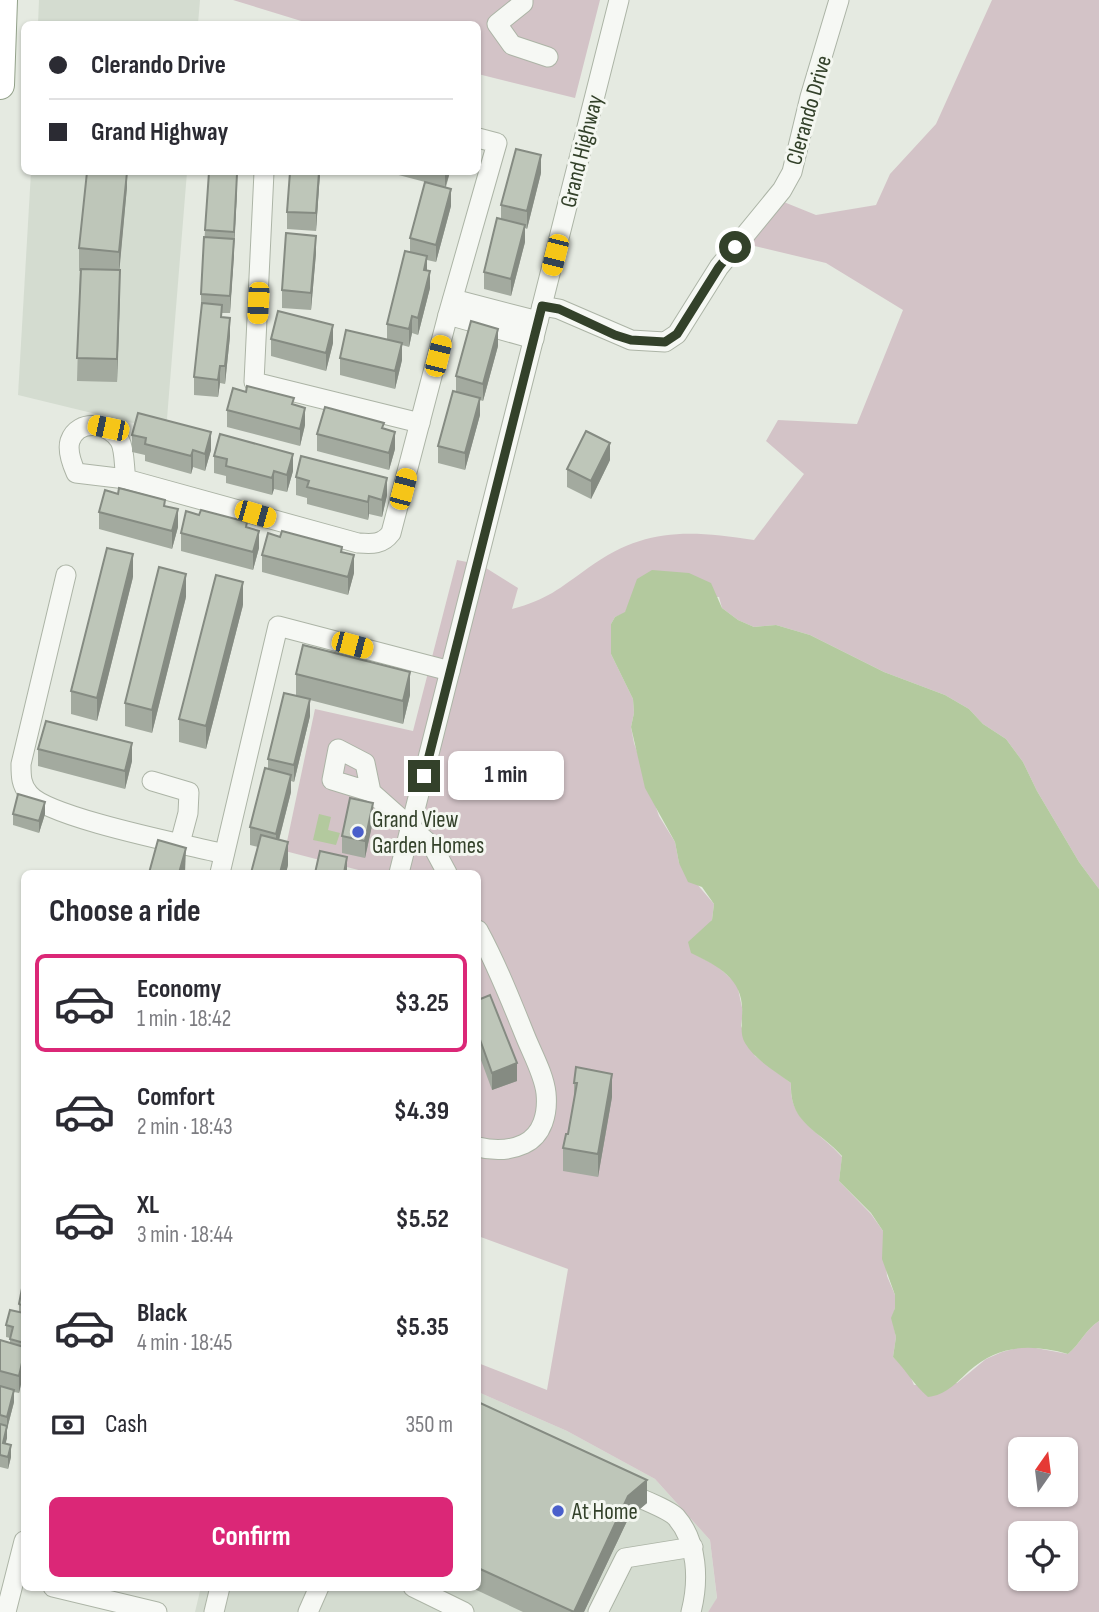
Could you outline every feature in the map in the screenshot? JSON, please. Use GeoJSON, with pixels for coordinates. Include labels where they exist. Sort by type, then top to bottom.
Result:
{"type":"FeatureCollection","features":[{"type":"Feature","properties":{"kind":"highway"},"geometry":{"type":"LineString","coordinates":[[0,85],[3,0]]}},
{"type":"Feature","properties":{"kind":"street"},"geometry":{"type":"LineString","coordinates":[[523,0],[523,3],[497,24],[512,45],[548,57]]}},
{"type":"Feature","properties":{"kind":"street","name":"Grand Highway"},"geometry":{"type":"LineString","coordinates":[[400,870],[619,0]]}},
{"type":"Feature","properties":{"kind":"street","name":"Clerando Drive"},"geometry":{"type":"LineString","coordinates":[[450,307],[538,322],[559,309],[631,340],[665,342],[677,334],[719,267],[782,190],[792,172],[810,97],[839,0]]}},
{"type":"Feature","properties":{"kind":"street"},"geometry":{"type":"LineString","coordinates":[[126,480],[358,543],[376,544],[386,539],[391,533],[450,307],[497,143],[481,139]]}},
{"type":"Feature","properties":{"kind":"street"},"geometry":{"type":"LineString","coordinates":[[264,175],[254,382],[420,423]]}},
{"type":"Feature","properties":{"kind":"street"},"geometry":{"type":"LineString","coordinates":[[66,575],[21,764],[21,779],[30,796],[65,815],[180,843],[222,864],[278,626],[450,671]]}},
{"type":"Feature","properties":{"kind":"street"},"geometry":{"type":"LineString","coordinates":[[152,780],[189,792],[188,813],[180,843]]}},
{"type":"Feature","properties":{"kind":"street"},"geometry":{"type":"LineString","coordinates":[[371,792],[433,847],[445,870]]}},
{"type":"Feature","properties":{"kind":"street"},"geometry":{"type":"LineString","coordinates":[[481,936],[533,1054],[546,1091],[546,1108],[541,1130],[531,1140],[512,1150],[481,1148]]}},
{"type":"Feature","properties":{"kind":"street"},"geometry":{"type":"LineString","coordinates":[[613,1486],[675,1515],[693,1547],[696,1594],[691,1612]]}},
{"type":"Feature","properties":{"kind":"street"},"geometry":{"type":"LineString","coordinates":[[598,1612],[625,1558],[693,1547]]}},
{"type":"Feature","properties":{"kind":"street"},"geometry":{"type":"LineString","coordinates":[[6,1612],[20,1579]]}},
{"type":"Feature","properties":{"kind":"street"},"geometry":{"type":"LineString","coordinates":[[70,1591],[157,1612]]}},
{"type":"Feature","properties":{"kind":"street"},"geometry":{"type":"LineString","coordinates":[[214,1612],[219,1591]]}},
{"type":"Feature","properties":{"kind":"street"},"geometry":{"type":"LineString","coordinates":[[308,1612],[317,1591]]}},
{"type":"Feature","properties":{"kind":"street"},"geometry":{"type":"LineString","coordinates":[[422,1591],[464,1612]]}},
{"type":"Feature","properties":{"kind":"shaded area"},"geometry":{"type":"Polygon","coordinates":[[[39,0],[200,0],[198,21],[38,21],[39,0]]]}},
{"type":"Feature","properties":{"kind":"shaded area"},"geometry":{"type":"Polygon","coordinates":[[[233,0],[600,0],[575,98],[481,75],[481,21],[301,21],[233,0]]]}},
{"type":"Feature","properties":{"kind":"shaded area"},"geometry":{"type":"Polygon","coordinates":[[[992,0],[1099,0],[1099,889],[1079,862],[1023,762],[1006,739],[983,724],[969,709],[945,695],[884,672],[810,635],[776,625],[754,627],[738,620],[722,608],[719,597],[631,598],[625,613],[615,617],[611,624],[611,654],[633,699],[631,727],[634,743],[659,816],[675,842],[679,863],[714,904],[712,920],[691,952],[717,966],[737,984],[743,1012],[741,1026],[755,1056],[791,1083],[791,1096],[800,1117],[842,1157],[839,1181],[871,1214],[883,1231],[887,1276],[895,1295],[892,1318],[896,1337],[893,1357],[908,1371],[914,1385],[957,1383],[986,1359],[1002,1352],[1025,1346],[1068,1354],[1099,1321],[1099,1612],[708,1612],[717,1598],[710,1540],[655,1479],[567,1431],[481,1393],[481,1364],[547,1390],[568,1269],[481,1237],[481,870],[408,870],[486,568],[518,588],[512,609],[544,597],[609,555],[648,538],[709,534],[754,540],[804,474],[766,441],[778,420],[857,424],[903,310],[826,263],[746,244],[769,196],[816,215],[876,205],[890,174],[936,124],[992,0]]]}},
{"type":"Feature","properties":{"kind":"shaded area"},"geometry":{"type":"Polygon","coordinates":[[[31,175],[187,175],[166,431],[18,395],[31,175]]]}},
{"type":"Feature","properties":{"kind":"shaded area"},"geometry":{"type":"Polygon","coordinates":[[[457,560],[472,563],[393,870],[358,870],[285,851],[315,709],[413,731],[457,560]]]}},
{"type":"Feature","properties":{"kind":"shaded area"},"geometry":{"type":"Polygon","coordinates":[[[652,570],[689,573],[711,583],[722,608],[738,620],[754,627],[776,625],[810,635],[884,672],[945,695],[969,709],[983,724],[1006,739],[1023,762],[1079,862],[1099,889],[1099,1321],[1068,1354],[1028,1348],[1004,1351],[980,1362],[945,1391],[928,1397],[893,1357],[896,1337],[891,1318],[895,1308],[895,1295],[882,1259],[883,1231],[871,1213],[839,1181],[842,1156],[800,1117],[792,1097],[791,1083],[760,1060],[743,1040],[742,1004],[735,984],[721,970],[691,953],[688,942],[712,920],[714,904],[702,887],[688,882],[679,863],[675,842],[645,788],[631,727],[633,699],[611,654],[611,624],[615,617],[625,612],[637,579],[652,570]]]}},
{"type":"Feature","properties":{"kind":"shaded area"},"geometry":{"type":"Polygon","coordinates":[[[319,814],[331,817],[328,830],[340,833],[336,845],[313,840],[319,814]]]}},
{"type":"Feature","properties":{"kind":"shaded area"},"geometry":{"type":"Polygon","coordinates":[[[481,1393],[567,1431],[655,1479],[710,1540],[717,1599],[708,1612],[224,1612],[229,1591],[481,1591],[481,1393]]]}},
{"type":"Feature","properties":{"kind":"shaded area"},"geometry":{"type":"Polygon","coordinates":[[[200,1591],[214,1591],[209,1612],[195,1612],[200,1591]]]}},
{"type":"Feature","properties":{"kind":"building"},"geometry":{"type":"Polygon","coordinates":[[[516,149],[541,155],[527,211],[501,205],[516,149]]]}},
{"type":"Feature","properties":{"kind":"building"},"geometry":{"type":"Polygon","coordinates":[[[87,175],[127,175],[119,252],[79,248],[87,175]]]}},
{"type":"Feature","properties":{"kind":"building"},"geometry":{"type":"Polygon","coordinates":[[[209,175],[237,175],[234,232],[205,230],[209,175]]]}},
{"type":"Feature","properties":{"kind":"building"},"geometry":{"type":"Polygon","coordinates":[[[290,175],[319,175],[316,213],[287,212],[290,175]]]}},
{"type":"Feature","properties":{"kind":"building"},"geometry":{"type":"Polygon","coordinates":[[[425,182],[451,189],[436,245],[410,238],[425,182]]]}},
{"type":"Feature","properties":{"kind":"building"},"geometry":{"type":"Polygon","coordinates":[[[497,218],[525,225],[511,279],[484,272],[497,218]]]}},
{"type":"Feature","properties":{"kind":"building"},"geometry":{"type":"Polygon","coordinates":[[[286,233],[316,236],[311,293],[282,290],[286,233]]]}},
{"type":"Feature","properties":{"kind":"building"},"geometry":{"type":"Polygon","coordinates":[[[204,237],[234,239],[230,296],[201,294],[204,237]]]}},
{"type":"Feature","properties":{"kind":"building"},"geometry":{"type":"Polygon","coordinates":[[[405,251],[427,256],[424,270],[430,271],[418,318],[412,316],[409,329],[387,324],[405,251]]]}},
{"type":"Feature","properties":{"kind":"building"},"geometry":{"type":"Polygon","coordinates":[[[81,269],[120,270],[117,359],[77,358],[81,269]]]}},
{"type":"Feature","properties":{"kind":"building"},"geometry":{"type":"Polygon","coordinates":[[[202,303],[222,305],[221,317],[230,318],[225,366],[220,366],[218,380],[194,377],[202,303]]]}},
{"type":"Feature","properties":{"kind":"building"},"geometry":{"type":"Polygon","coordinates":[[[278,311],[333,325],[326,353],[271,339],[278,311]]]}},
{"type":"Feature","properties":{"kind":"building"},"geometry":{"type":"Polygon","coordinates":[[[471,321],[498,329],[483,384],[456,376],[471,321]]]}},
{"type":"Feature","properties":{"kind":"building"},"geometry":{"type":"Polygon","coordinates":[[[346,330],[402,343],[395,371],[340,358],[346,330]]]}},
{"type":"Feature","properties":{"kind":"building"},"geometry":{"type":"Polygon","coordinates":[[[247,386],[294,398],[292,404],[305,408],[300,429],[227,410],[233,388],[246,392],[247,386]]]}},
{"type":"Feature","properties":{"kind":"building"},"geometry":{"type":"Polygon","coordinates":[[[453,391],[480,398],[465,453],[438,446],[453,391]]]}},
{"type":"Feature","properties":{"kind":"building"},"geometry":{"type":"Polygon","coordinates":[[[325,407],[384,423],[382,428],[395,432],[389,453],[317,434],[325,407]]]}},
{"type":"Feature","properties":{"kind":"building"},"geometry":{"type":"Polygon","coordinates":[[[138,413],[211,432],[205,454],[193,450],[191,456],[145,444],[146,438],[132,435],[138,413]]]}},
{"type":"Feature","properties":{"kind":"building"},"geometry":{"type":"Polygon","coordinates":[[[586,431],[610,443],[591,481],[567,469],[586,431]]]}},
{"type":"Feature","properties":{"kind":"building"},"geometry":{"type":"Polygon","coordinates":[[[220,434],[293,454],[287,475],[274,471],[272,478],[226,466],[227,459],[214,456],[220,434]]]}},
{"type":"Feature","properties":{"kind":"building"},"geometry":{"type":"Polygon","coordinates":[[[301,456],[387,478],[382,500],[369,496],[368,502],[307,487],[309,481],[296,477],[301,456]]]}},
{"type":"Feature","properties":{"kind":"building"},"geometry":{"type":"Polygon","coordinates":[[[119,488],[165,500],[164,506],[178,509],[172,531],[99,512],[105,490],[118,494],[119,488]]]}},
{"type":"Feature","properties":{"kind":"building"},"geometry":{"type":"Polygon","coordinates":[[[201,510],[247,522],[246,527],[259,531],[253,552],[181,533],[186,511],[199,515],[201,510]]]}},
{"type":"Feature","properties":{"kind":"building"},"geometry":{"type":"Polygon","coordinates":[[[282,531],[342,547],[341,552],[354,555],[348,577],[262,555],[268,533],[280,537],[282,531]]]}},
{"type":"Feature","properties":{"kind":"building"},"geometry":{"type":"Polygon","coordinates":[[[107,548],[133,554],[97,698],[71,691],[107,548]]]}},
{"type":"Feature","properties":{"kind":"building"},"geometry":{"type":"Polygon","coordinates":[[[159,567],[186,574],[152,710],[125,703],[159,567]]]}},
{"type":"Feature","properties":{"kind":"building"},"geometry":{"type":"Polygon","coordinates":[[[216,575],[243,582],[206,726],[179,719],[216,575]]]}},
{"type":"Feature","properties":{"kind":"building"},"geometry":{"type":"Polygon","coordinates":[[[303,645],[410,672],[403,701],[296,674],[303,645]]]}},
{"type":"Feature","properties":{"kind":"building"},"geometry":{"type":"Polygon","coordinates":[[[284,693],[310,699],[294,765],[268,759],[284,693]]]}},
{"type":"Feature","properties":{"kind":"building"},"geometry":{"type":"Polygon","coordinates":[[[46,721],[132,743],[125,771],[38,749],[46,721]]]}},
{"type":"Feature","properties":{"kind":"building"},"geometry":{"type":"Polygon","coordinates":[[[265,768],[291,775],[276,834],[250,827],[265,768]]]}},
{"type":"Feature","properties":{"kind":"building"},"geometry":{"type":"Polygon","coordinates":[[[18,794],[45,802],[39,821],[13,814],[18,794]]]}},
{"type":"Feature","properties":{"kind":"building"},"geometry":{"type":"Polygon","coordinates":[[[350,798],[373,803],[365,841],[342,836],[350,798]]]}},
{"type":"Feature","properties":{"kind":"building"},"geometry":{"type":"Polygon","coordinates":[[[261,835],[288,842],[281,870],[252,870],[261,835]]]}},
{"type":"Feature","properties":{"kind":"building"},"geometry":{"type":"Polygon","coordinates":[[[158,840],[186,848],[180,870],[150,870],[158,840]]]}},
{"type":"Feature","properties":{"kind":"building"},"geometry":{"type":"Polygon","coordinates":[[[320,851],[347,857],[345,870],[316,870],[320,851]]]}},
{"type":"Feature","properties":{"kind":"building"},"geometry":{"type":"Polygon","coordinates":[[[490,995],[517,1063],[492,1073],[481,1042],[481,999],[490,995]]]}},
{"type":"Feature","properties":{"kind":"building"},"geometry":{"type":"Polygon","coordinates":[[[576,1067],[612,1074],[598,1154],[563,1148],[577,1083],[574,1083],[576,1067]]]}},
{"type":"Feature","properties":{"kind":"building"},"geometry":{"type":"Polygon","coordinates":[[[10,1310],[21,1312],[21,1342],[10,1339],[13,1327],[6,1325],[10,1310]]]}},
{"type":"Feature","properties":{"kind":"building"},"geometry":{"type":"Polygon","coordinates":[[[0,1340],[21,1346],[19,1376],[0,1371],[0,1340]]]}},
{"type":"Feature","properties":{"kind":"building"},"geometry":{"type":"Polygon","coordinates":[[[0,1386],[14,1390],[7,1417],[0,1415],[0,1386]]]}},
{"type":"Feature","properties":{"kind":"building","name":"At Home"},"geometry":{"type":"Polygon","coordinates":[[[481,1403],[647,1480],[628,1496],[574,1612],[481,1569],[481,1403]]]}},
{"type":"Feature","properties":{"kind":"building"},"geometry":{"type":"Polygon","coordinates":[[[0,1424],[7,1426],[3,1443],[11,1445],[8,1457],[0,1455],[0,1424]]]}},
{"type":"Feature","properties":{"kind":"place","name":"Grand View Garden Homes"},"geometry":{"type":"Point","coordinates":[358,832]}},
{"type":"Feature","properties":{"kind":"place","name":"At Home"},"geometry":{"type":"Point","coordinates":[558,1511]}},
{"type":"Feature","properties":{"kind":"route"},"geometry":{"type":"LineString","coordinates":[[424,776],[542,306],[559,309],[631,340],[665,342],[677,334],[719,267],[735,247]]}}]}
